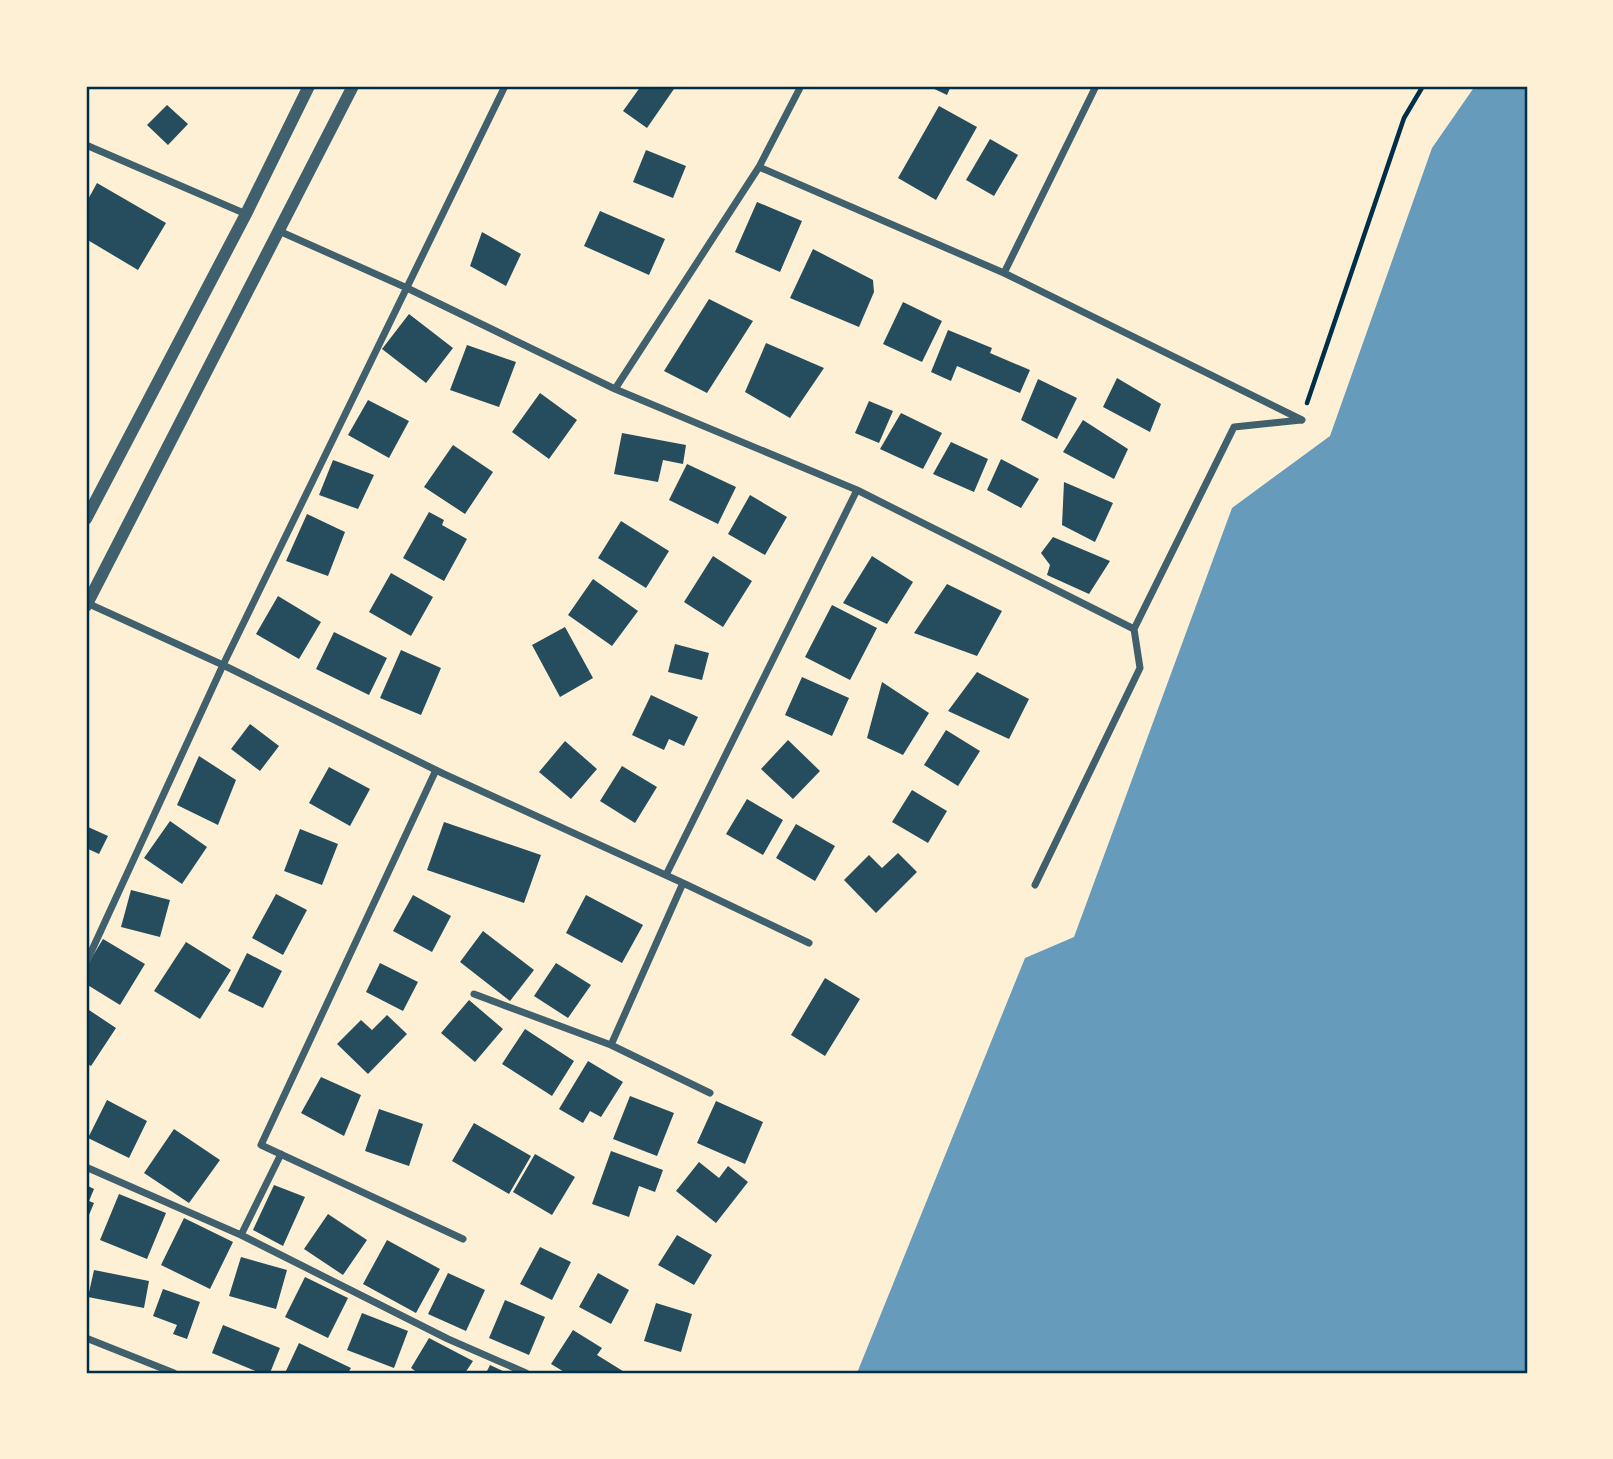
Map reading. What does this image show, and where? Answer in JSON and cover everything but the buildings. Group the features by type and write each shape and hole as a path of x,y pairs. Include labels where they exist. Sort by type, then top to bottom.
{"street":[{"path":"86,519 246,215 309,86"},
{"path":"352,86 87,605 223,665 436,770 809,943"},
{"path":"86,963 223,665 505,86"},
{"path":"615,389 759,167 802,86"},
{"path":"1004,273 1096,86"},
{"path":"86,145 246,215"},
{"path":"759,167 1004,273 1302,420"},
{"path":"279,231 407,288 615,389 857,490 1134,629"},
{"path":"1035,885 1140,668 1134,629 1234,427 1302,420"},
{"path":"666,875 857,490"},
{"path":"436,770 261,1145 463,1239"},
{"path":"611,1045 683,883"},
{"path":"474,994 611,1045 710,1093"},
{"path":"241,1235 281,1154"},
{"path":"88,1168 241,1235 448,1339 526,1373"},
{"path":"86,1338 174,1373"}],"path":[{"path":"1302,420 1404,118 1423,86"}],"water":[{"path":"1475,86 1527,86 1527,1373 857,1373 1025,958 1074,937 1232,508 1330,436 1432,148"}]}
